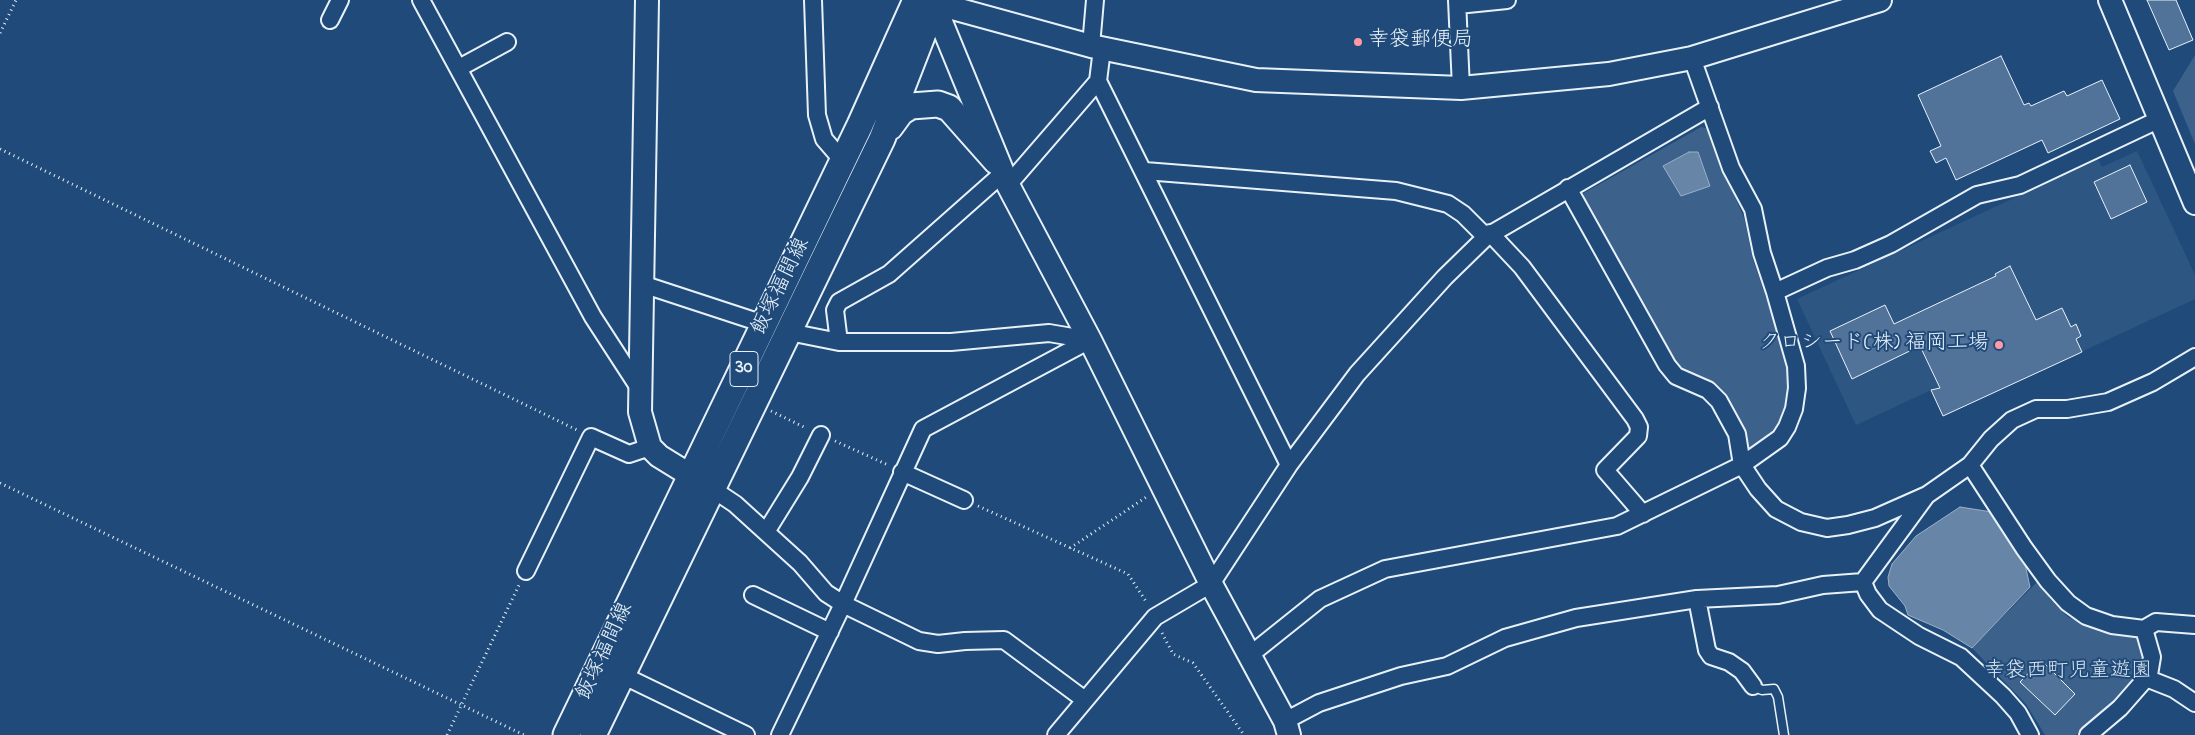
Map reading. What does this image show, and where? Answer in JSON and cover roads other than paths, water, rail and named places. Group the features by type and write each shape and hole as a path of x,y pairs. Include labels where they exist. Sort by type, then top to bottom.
{"main road":[{"name":"飯塚福間線","path":"566,735 843,161 927,1"},
{"name":"飯塚福間線","path":"593,735 711,488 755,404 882,138 927,1"},
{"path":"882,138 900,112 912,106 938,104 949,108 1002,173"}],"street":[{"path":"330,20 340,0"},
{"path":"421,0 593,317 641,391"},
{"path":"648,0 640,412 650,447 659,456 735,504 800,563 826,593 844,604 919,641 938,644 1004,640 1085,700"},
{"path":"813,0 817,115 824,139 843,161"},
{"path":"1095,0 1098,81 1145,171 1289,465"},
{"path":"1461,88 1457,3 1507,0"},
{"path":"927,1 1097,48 1256,80 1461,88 1609,74 1692,58 1854,4 1880,0"},
{"path":"2110,0 2195,203"},
{"path":"927,1 1002,173 1090,340 1163,491 1287,728 1319,703 1402,676 1447,666 1505,638 1576,618 1698,599 1778,595 1823,585 1863,582 1927,494"},
{"path":"459,68 508,42"},
{"path":"1250,655 1320,599 1386,568 1617,526 1742,465 1780,438 1787,427 1794,409 1798,388 1796,366 1762,253 1753,209 1732,168 1692,58"},
{"path":"839,342 835,310 838,302 889,274 1002,173 1098,81"},
{"path":"1056,735 1155,617 1211,584 1289,465 1357,374 1445,277 1488,235 1710,107"},
{"path":"1775,292 1827,268 1856,260 1891,244 1977,195 2020,185 2160,119"},
{"path":"1145,171 1396,191 1448,204 1463,214 1522,267 1635,419 1638,436 1605,470 1643,514"},
{"path":"1568,188 1667,365 1676,376 1708,390 1719,401 1737,434 1742,465 1758,490 1776,509 1800,522 1827,528 1875,518 1927,494 1970,465 1991,439 2012,420 2036,409 2067,409 2108,402 2153,382 2195,357"},
{"path":"642,284 764,324"},
{"path":"789,332 839,342 895,344 951,342 1049,333 1090,340"},
{"path":"780,735 844,604 902,472 923,430 1090,340"},
{"path":"766,532 800,477 822,434"},
{"path":"526,571 591,437 630,454 650,447"},
{"path":"1970,465 2048,582 2068,603 2086,616 2112,625 2144,629 2156,622 2195,625"},
{"path":"902,472 964,500"},
{"path":"1863,582 1880,610 1919,636 1961,657 2003,696 2018,713 2030,735"},
{"path":"754,595 830,632"},
{"path":"1698,599 1707,650 1711,656 1729,662 1742,671 1753,686"},
{"path":"2088,735 2120,708 2149,675 2152,657 2144,629"},
{"path":"622,675 746,735"},
{"path":"2146,678 2174,689 2189,697 2195,703"}],"lane":[{"path":"1753,686 1762,690 1774,689 1778,696 1784,735"}],"place":[{"name":"幸袋郵便局","path":"1358,42"},
{"name":"クロシード(株) 福岡工場","path":"1999,345"}],"park label":[{"name":"幸袋西町児童遊園","path":"2068,673"}]}
